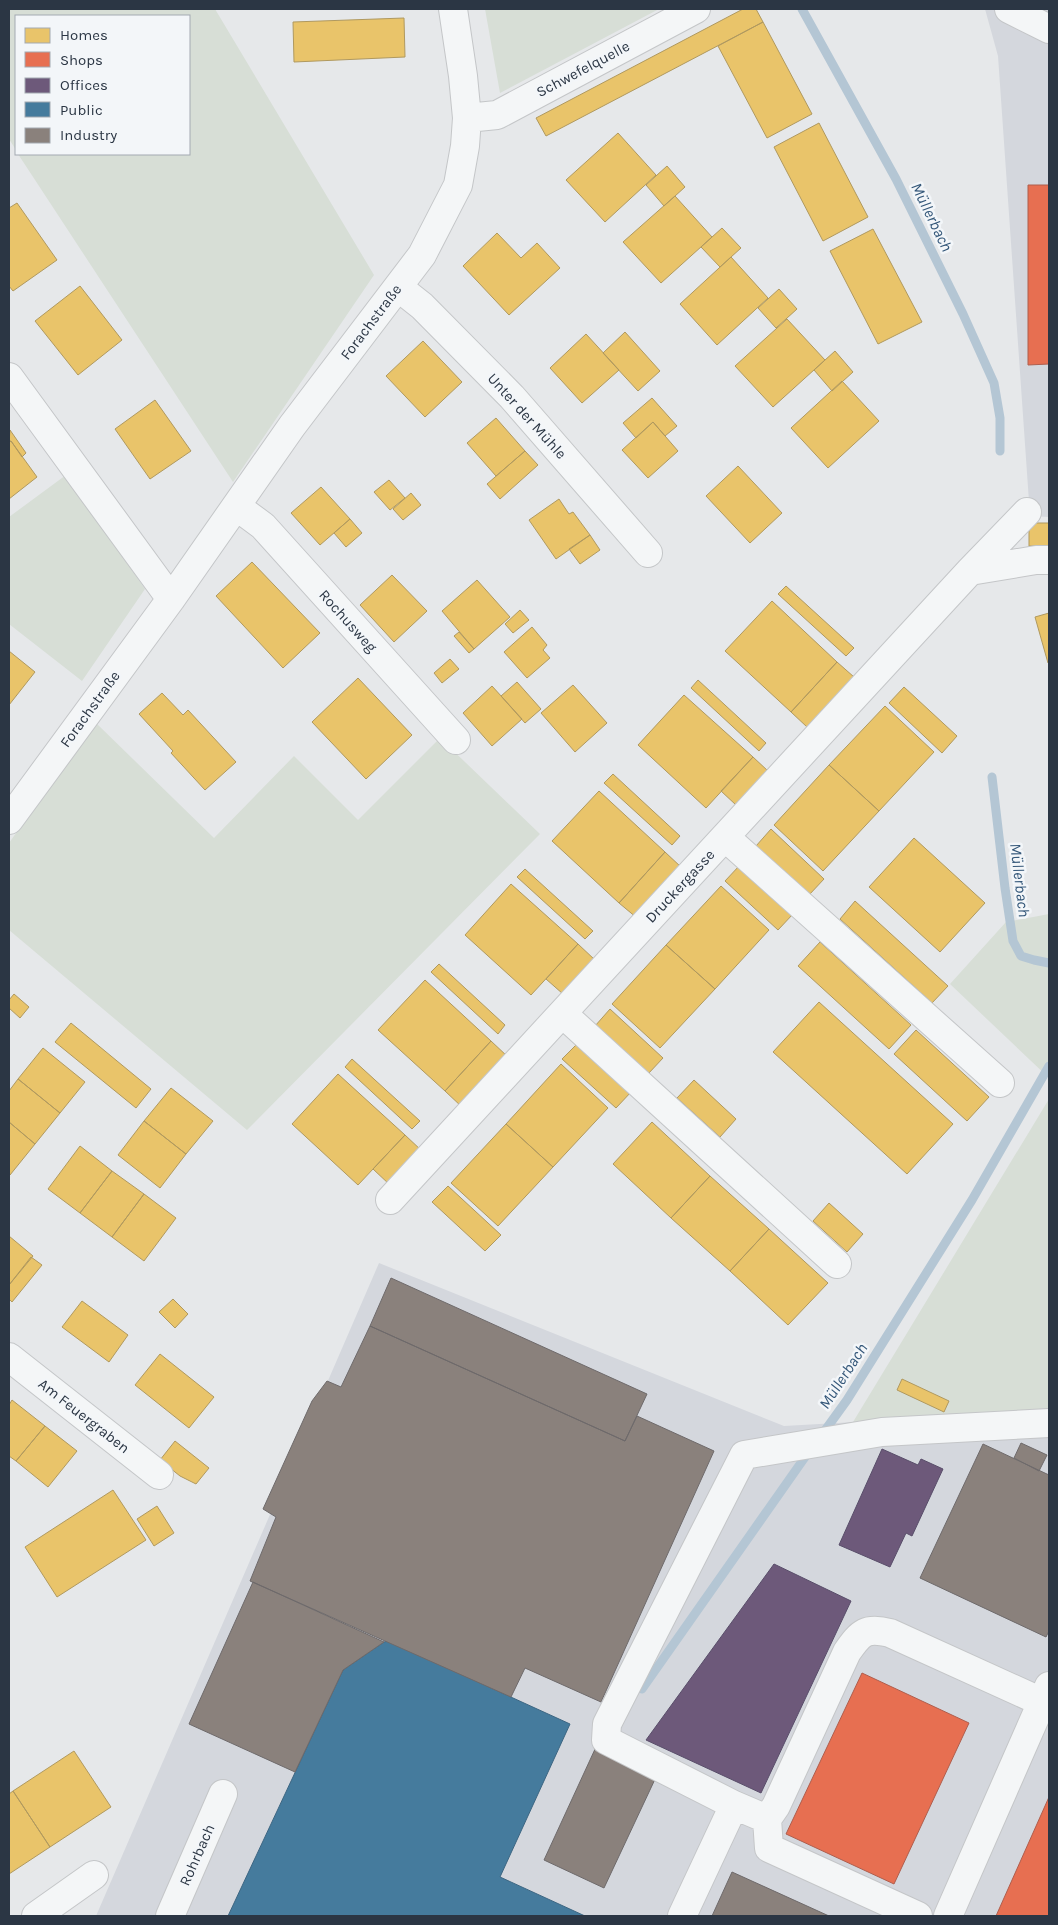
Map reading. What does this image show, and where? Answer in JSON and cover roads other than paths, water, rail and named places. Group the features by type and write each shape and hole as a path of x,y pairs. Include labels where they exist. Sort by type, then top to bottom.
{"street":[{"name":"Forachstraße","path":"9,820 171,599 292,426 422,254 458,185 467,118 453,9"},
{"name":"Schwefelquelle","path":"467,118 497,115 696,9"},
{"path":"1009,9 1049,28"},
{"name":"Unter der Mühle","path":"398,287 422,306 512,397 648,553"},
{"path":"9,378 171,599"},
{"name":"Rochusweg","path":"236,506 263,526 456,740"},
{"name":"Druckergasse","path":"390,1200 970,571 1027,512"},
{"path":"970,571 1036,560 1049,560"},
{"path":"725,837 1000,1083"},
{"path":"563,1014 837,1264"},
{"name":"Am Feuergraben","path":"9,1357 159,1476"},
{"path":"767,1819 734,1805 606,1740 607,1724 744,1455 882,1432 1049,1423"},
{"path":"918,1916 769,1848 767,1819 776,1806 847,1652 858,1636 875,1630 1046,1693 948,1916"},
{"name":"Rohrbach","path":"170,1916 224,1794"},
{"path":"682,1916 734,1805"},
{"path":"36,1916 94,1875"}],"waterway":[{"name":"Müllerbach","path":"802,9 896,179 963,314 994,383 1000,418 1000,451"},
{"name":"Müllerbach","path":"992,777 1013,941 1021,956 1049,963"},
{"name":"Müllerbach","path":"821,1436 847,1400 972,1200 1049,1066"},
{"name":"Müllerbach","path":"642,1689 810,1450"}]}
